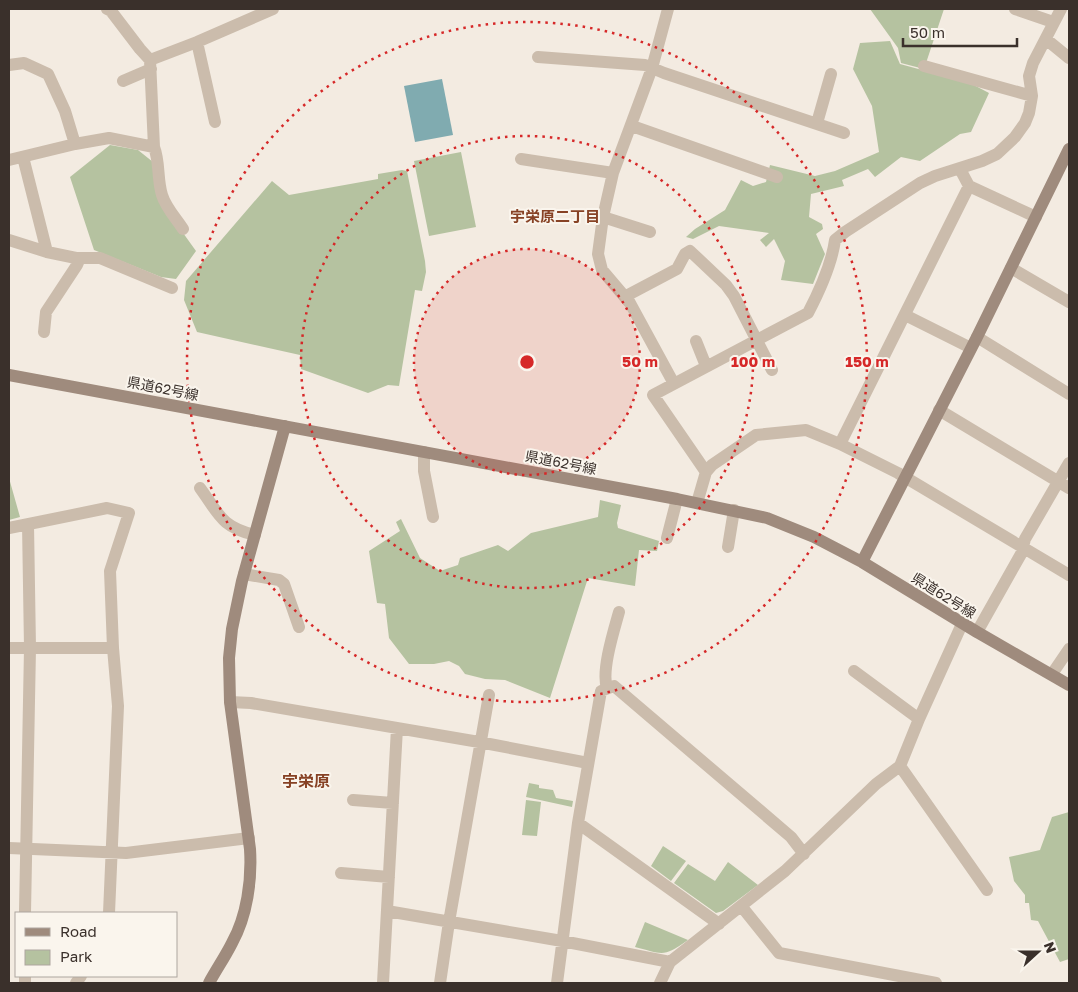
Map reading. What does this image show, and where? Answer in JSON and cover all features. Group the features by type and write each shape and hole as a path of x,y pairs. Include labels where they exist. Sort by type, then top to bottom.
{"main road":[{"path":"862,562 906,478 1069,149"},
{"name":"県道62号線","path":"9,376 677,499 767,518 788,526 862,562 962,624 1069,684"},
{"path":"209,983 233,942 245,910 251,862 230,702 229,658 232,629 244,574 285,426"}],"street":[{"path":"123,81 151,64 273,9"},
{"path":"668,9 652,68 613,174 603,217 598,254 602,270 626,296 673,382"},
{"path":"1015,9 1053,22"},
{"path":"706,472 653,394 808,312 834,249 835,240 920,183 997,154 1015,137 1025,123 1032,96 1029,76 1033,63 1047,40 1053,22 1061,9"},
{"path":"110,10 151,64 154,146 157,154 162,193 167,206 183,229"},
{"path":"1047,40 1069,58"},
{"path":"198,42 214,122"},
{"path":"538,57 645,65 844,133"},
{"path":"9,64 24,63 48,74 65,112 75,144"},
{"path":"924,66 1032,96"},
{"path":"817,123 831,74"},
{"path":"632,126 777,177"},
{"path":"9,160 75,144 110,138 154,146"},
{"path":"23,157 47,252"},
{"path":"521,159 613,174"},
{"path":"960,169 969,186 1036,217"},
{"path":"840,444 969,186"},
{"path":"603,217 650,232"},
{"path":"9,240 47,252 80,258 100,258 172,288"},
{"path":"626,296 677,269 685,254 690,251 726,285 734,296 772,370"},
{"path":"44,332 46,312 80,258"},
{"path":"1011,268 1069,302"},
{"path":"905,315 974,342 1069,394"},
{"path":"696,341 706,366"},
{"path":"940,410 1064,485"},
{"path":"697,503 706,472 756,435 806,430 840,444 906,478 1069,575"},
{"path":"424,452 424,471 433,517"},
{"path":"977,632 1022,554 1023,547 1064,485 1069,463"},
{"path":"200,488 224,522 240,531 255,535"},
{"path":"667,538 677,499"},
{"path":"9,528 107,508 129,514 110,571 113,648 118,706 110,912"},
{"path":"728,547 734,510"},
{"path":"25,912 30,648 28,524"},
{"path":"244,574 279,580 284,584 299,627"},
{"path":"607,688 605,682 606,670 618,612"},
{"path":"660,983 670,962 742,907 804,854 876,784 900,766 962,624"},
{"path":"9,648 113,648"},
{"path":"1052,674 1069,648"},
{"path":"854,671 919,719"},
{"path":"556,983 578,823 601,691 614,686 791,837 804,854"},
{"path":"440,983 448,922 489,695"},
{"path":"230,702 251,703 479,742 588,764"},
{"path":"383,983 397,728"},
{"path":"900,766 987,890"},
{"path":"353,800 392,803"},
{"path":"578,823 719,924"},
{"path":"9,848 126,852 249,838"},
{"path":"341,873 389,877"},
{"path":"742,907 779,953 936,983"},
{"path":"387,911 562,941 670,962"}],"green space":[{"path":"870,9 944,9 924,69 901,63 898,48"},
{"path":"890,41 900,64 970,83 989,93 971,132 960,134 920,161 901,157 875,177 868,169 842,180 844,186 811,194 809,217 822,224 823,229 816,234 825,254 813,284 781,280 785,261 774,239 766,247 760,240 769,233 719,226 693,239 686,237 725,210 741,180 753,186 766,182 770,165 815,176 835,171 879,152 872,106 853,69 860,43"},
{"path":"110,145 138,150 153,162 158,198 196,251 176,279 161,277 94,250 70,177"},
{"path":"461,152 476,227 429,236 414,161"},
{"path":"402,170 407,171 426,272 422,291 415,290 399,386 388,385 368,393 301,369 300,355 197,332 184,300 186,281 272,181 289,195 378,179 378,174"},
{"path":"9,478 20,517 9,520"},
{"path":"600,500 621,505 617,523 618,528 659,541 657,551 639,550 635,586 588,578 550,698 505,680 485,679 465,674 459,666 449,661 434,664 409,664 389,638 385,604 377,603 369,551 400,531 396,522 401,519 420,558 440,571 458,565 460,558 498,545 508,551 531,533 598,517"},
{"path":"529,783 539,785 539,788 553,790 556,798 573,801 572,807 526,797"},
{"path":"526,800 541,802 537,836 522,835"},
{"path":"1069,812 1069,959 1060,962 1038,921 1031,920 1029,903 1025,903 1025,895 1014,881 1009,857 1040,850 1052,817"},
{"path":"663,846 686,861 671,881 651,866"},
{"path":"728,862 758,885 723,911 716,913 674,883 688,864 715,881"},
{"path":"645,922 688,940 673,950 663,953 635,947"}],"water":[{"path":"442,79 453,135 415,142 404,86"}],"district":[{"name":"宇栄原二丁目","path":"555,216"},
{"name":"宇栄原","path":"306,781"}]}
